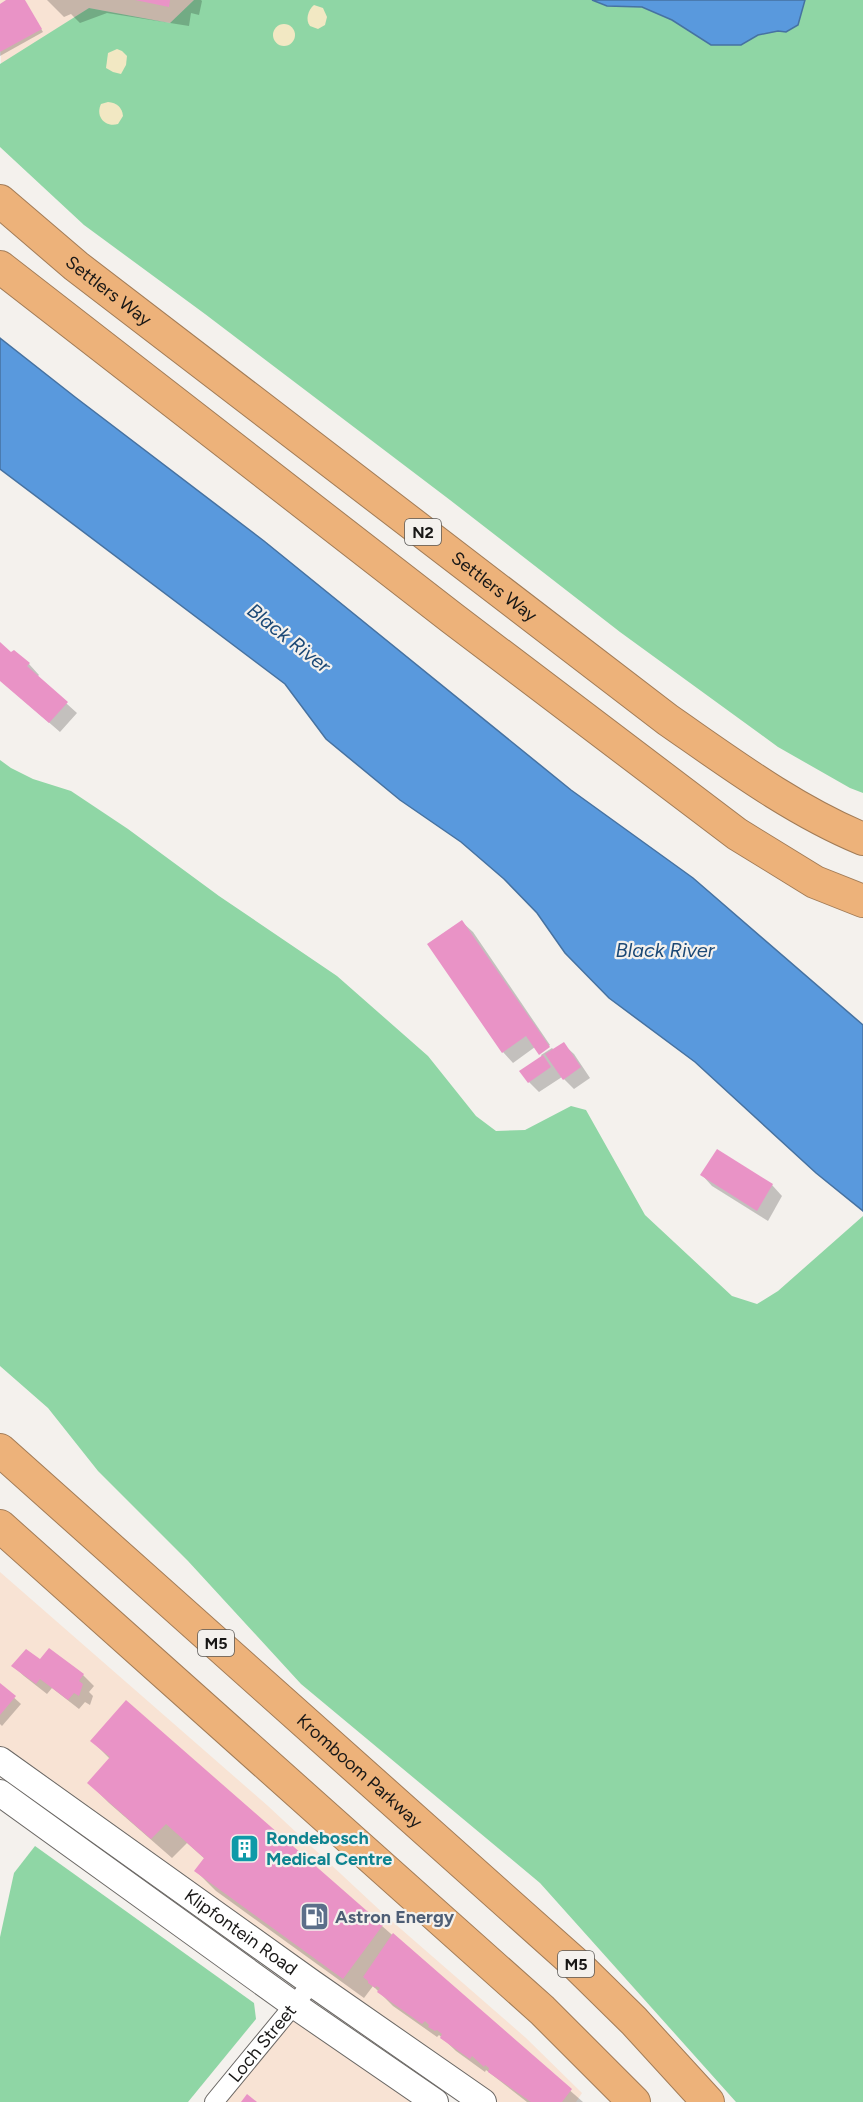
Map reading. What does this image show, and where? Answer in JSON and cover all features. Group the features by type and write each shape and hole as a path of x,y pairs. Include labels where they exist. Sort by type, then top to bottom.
{"highway":[{"name":"Settlers Way","path":"0,201 60,253 668,720 753,779 841,830 863,839"},
{"path":"0,267 442,610 728,827 815,882 863,901"},
{"name":"Kromboom Parkway","path":"0,1450 578,1965 642,2029 708,2102"},
{"path":"0,1526 542,2010 634,2102"}],"main road":[{"name":"Klipfontein Road","path":"0,1760 483,2102"},
{"name":"Klipfontein Road","path":"0,1793 294,2005 435,2102"}],"street":[{"name":"Loch Street","path":"213,2102 312,1983"}],"shaded area":[{"path":"0,0 194,0 170,23 89,8 1,65"},
{"path":"0,1572 268,1806 386,1916 526,2038 582,2093 576,2102 483,2102 0,1760"},
{"path":"294,2005 435,2102 214,2102"}],"green space":[{"path":"194,0 863,0 863,793 778,747 620,632 450,500 84,225 0,147 0,64 89,8 170,23"},
{"path":"0,760 33,779 71,791 337,976 428,1056 476,1116 496,1131 525,1130 571,1106 586,1110 645,1215 732,1296 757,1304 778,1291 863,1216 863,2102 736,2102 540,1883 301,1684 188,1561 98,1471 48,1408 0,1366"},
{"path":"35,1846 254,2003 256,2019 188,2102 0,2102 0,1937 14,1873"}],"sand":[{"path":"314,5 323,8 327,17 325,25 318,29 310,26 307,18"},
{"path":"284,24 292,27 295,35 292,43 284,46 276,43 273,35 276,27"},
{"path":"117,49 127,56 126,65 121,74 106,68 108,53"},
{"path":"108,102 116,104 122,110 123,116 118,124 105,123 100,117 101,104"}],"water":[{"path":"592,0 805,0 798,25 786,32 778,31 758,35 741,45 711,45 672,20 642,7 607,6"},
{"name":"Black River","path":"0,338 264,541 571,790 693,878 863,1025 863,1211 816,1173 695,1062 609,998 565,953 537,913 504,879 461,842 400,800 326,739 285,684 0,469"}],"building":[{"path":"6,0 25,0 42,29 0,52 0,4"},
{"path":"135,0 170,0 169,7"},
{"path":"0,642 11,652 14,650 30,663 27,666 68,702 49,723 0,681"},
{"path":"462,920 550,1047 539,1055 526,1036 502,1053 427,944"},
{"path":"564,1042 581,1067 563,1080 545,1054"},
{"path":"543,1055 551,1067 528,1083 519,1071"},
{"path":"717,1149 773,1184 757,1211 700,1175"},
{"path":"49,1648 84,1674 79,1681 83,1684 79,1696 74,1693 68,1700 40,1679 36,1684 11,1666 26,1649 40,1659"},
{"path":"0,1683 16,1696 0,1715"},
{"name":"Rondebosch Medical Centre","path":"126,1700 383,1925 343,1979 194,1871 204,1858 166,1824 151,1839 87,1783 110,1757 90,1741"},
{"path":"393,1933 572,2089 562,2102 531,2102 488,2072 489,2068 485,2065 484,2067 472,2056 470,2059 440,2038 442,2034 428,2027 425,2021 422,2024 377,1992 380,1988 376,1986 375,1988 368,1983 363,1977"},
{"path":"247,2094 257,2102 241,2102"}],"place":[{"name":"Rondebosch Medical Centre","path":"245,1848"},
{"name":"Astron Energy","path":"314,1917"}]}
